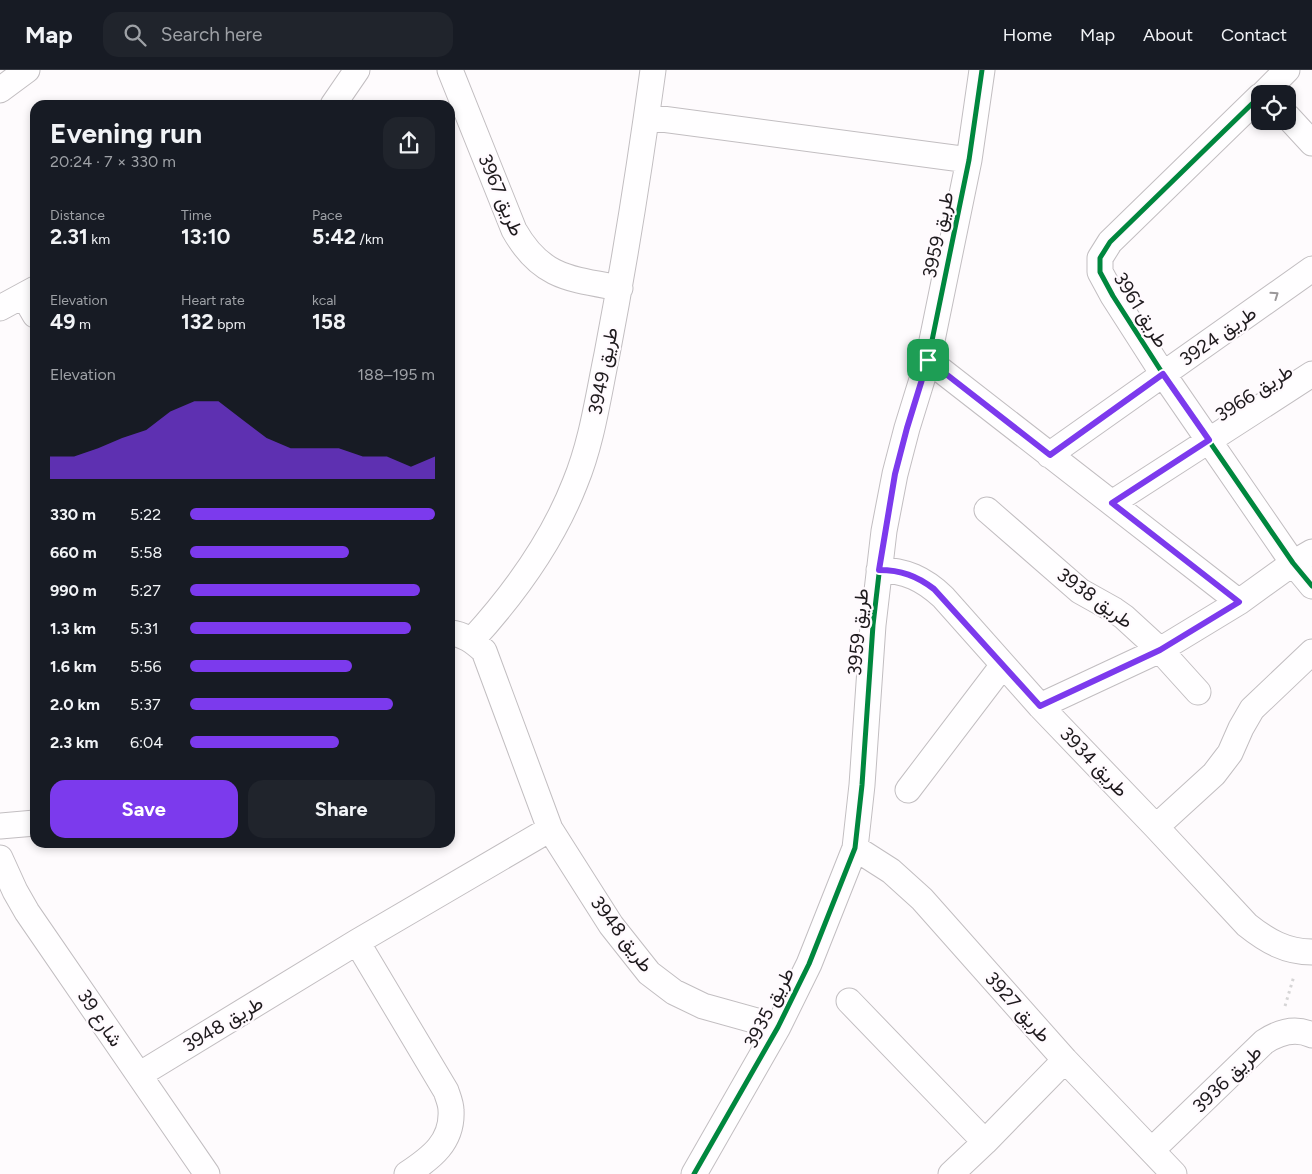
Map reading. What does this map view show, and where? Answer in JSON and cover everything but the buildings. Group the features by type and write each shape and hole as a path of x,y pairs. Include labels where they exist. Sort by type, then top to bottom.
{"street":[{"path":"0,90 27,70"},
{"path":"336,100 357,70"},
{"name":"طريق 3967","path":"450,70 521,244 544,266 558,274 572,279 620,288"},
{"name":"طريق 3949","path":"461,637 515,590 542,550 576,483 588,447 620,288 653,70"},
{"name":"طريق 3959","path":"855,848 862,785 873,625 879,570 895,474 928,360 969,160 982,70"},
{"name":"طريق 3961","path":"1272,85 1287,70"},
{"name":"طريق 3961","path":"1251,106 1110,242 1100,258 1100,272 1113,296 1163,374 1209,440 1302,558 1312,586"},
{"path":"646,117 969,160"},
{"path":"1296,126 1312,143"},
{"name":"طريق 3924","path":"1050,455 1312,269"},
{"path":"928,360 1239,602"},
{"name":"طريق 3966","path":"1112,503 1312,374"},
{"name":"طريق 3938","path":"987,510 1080,592 1119,614 1160,650 1198,692"},
{"path":"1040,706 1160,650 1239,602 1302,558"},
{"name":"طريق 3934","path":"879,570 903,572 930,585 943,597 1040,706 1156,827 1246,926 1276,945 1307,952"},
{"name":"طريق 3948","path":"461,637 484,651 550,829 611,925 649,973 674,992 703,1006 778,1027"},
{"path":"1156,827 1214,774 1230,753 1240,728 1252,709 1312,652"},
{"path":"908,790 1003,665"},
{"path":"0,826 30,823"},
{"name":"طريق 3948","path":"140,1076 357,942 550,829"},
{"name":"طريق 3935","path":"694,1174 778,1027 809,964 855,848"},
{"name":"طريق 3927","path":"855,848 891,871 922,899 1065,1060 1174,1174"},
{"name":"شارع 39","path":"0,858 27,912 207,1174"},
{"path":"357,942 446,1091 451,1109 449,1128 444,1143 428,1160 407,1174"},
{"path":"849,1001 985,1142"},
{"path":"1284,1032 1296,1031 1312,1036"},
{"name":"طريق 3936","path":"1152,1150 1264,1042 1284,1032"},
{"path":"951,1174 1065,1060"}],"path":[{"path":"1284,1032 1282,1016 1307,952"}],"cycle path":[{"path":"694,1174 778,1027 809,964 855,848 862,785 873,625 884,531 895,474 928,360 969,160 982,70"},
{"path":"1251,105 1110,242 1100,258 1100,272 1113,296 1163,374 1293,563 1312,586"}],"route":[{"path":"928,360 1050,455 1163,374 1209,440 1112,503 1239,602 1160,650 1094,679 1040,706 934,589 925,582 903,572 879,570 895,474 928,360"}]}
